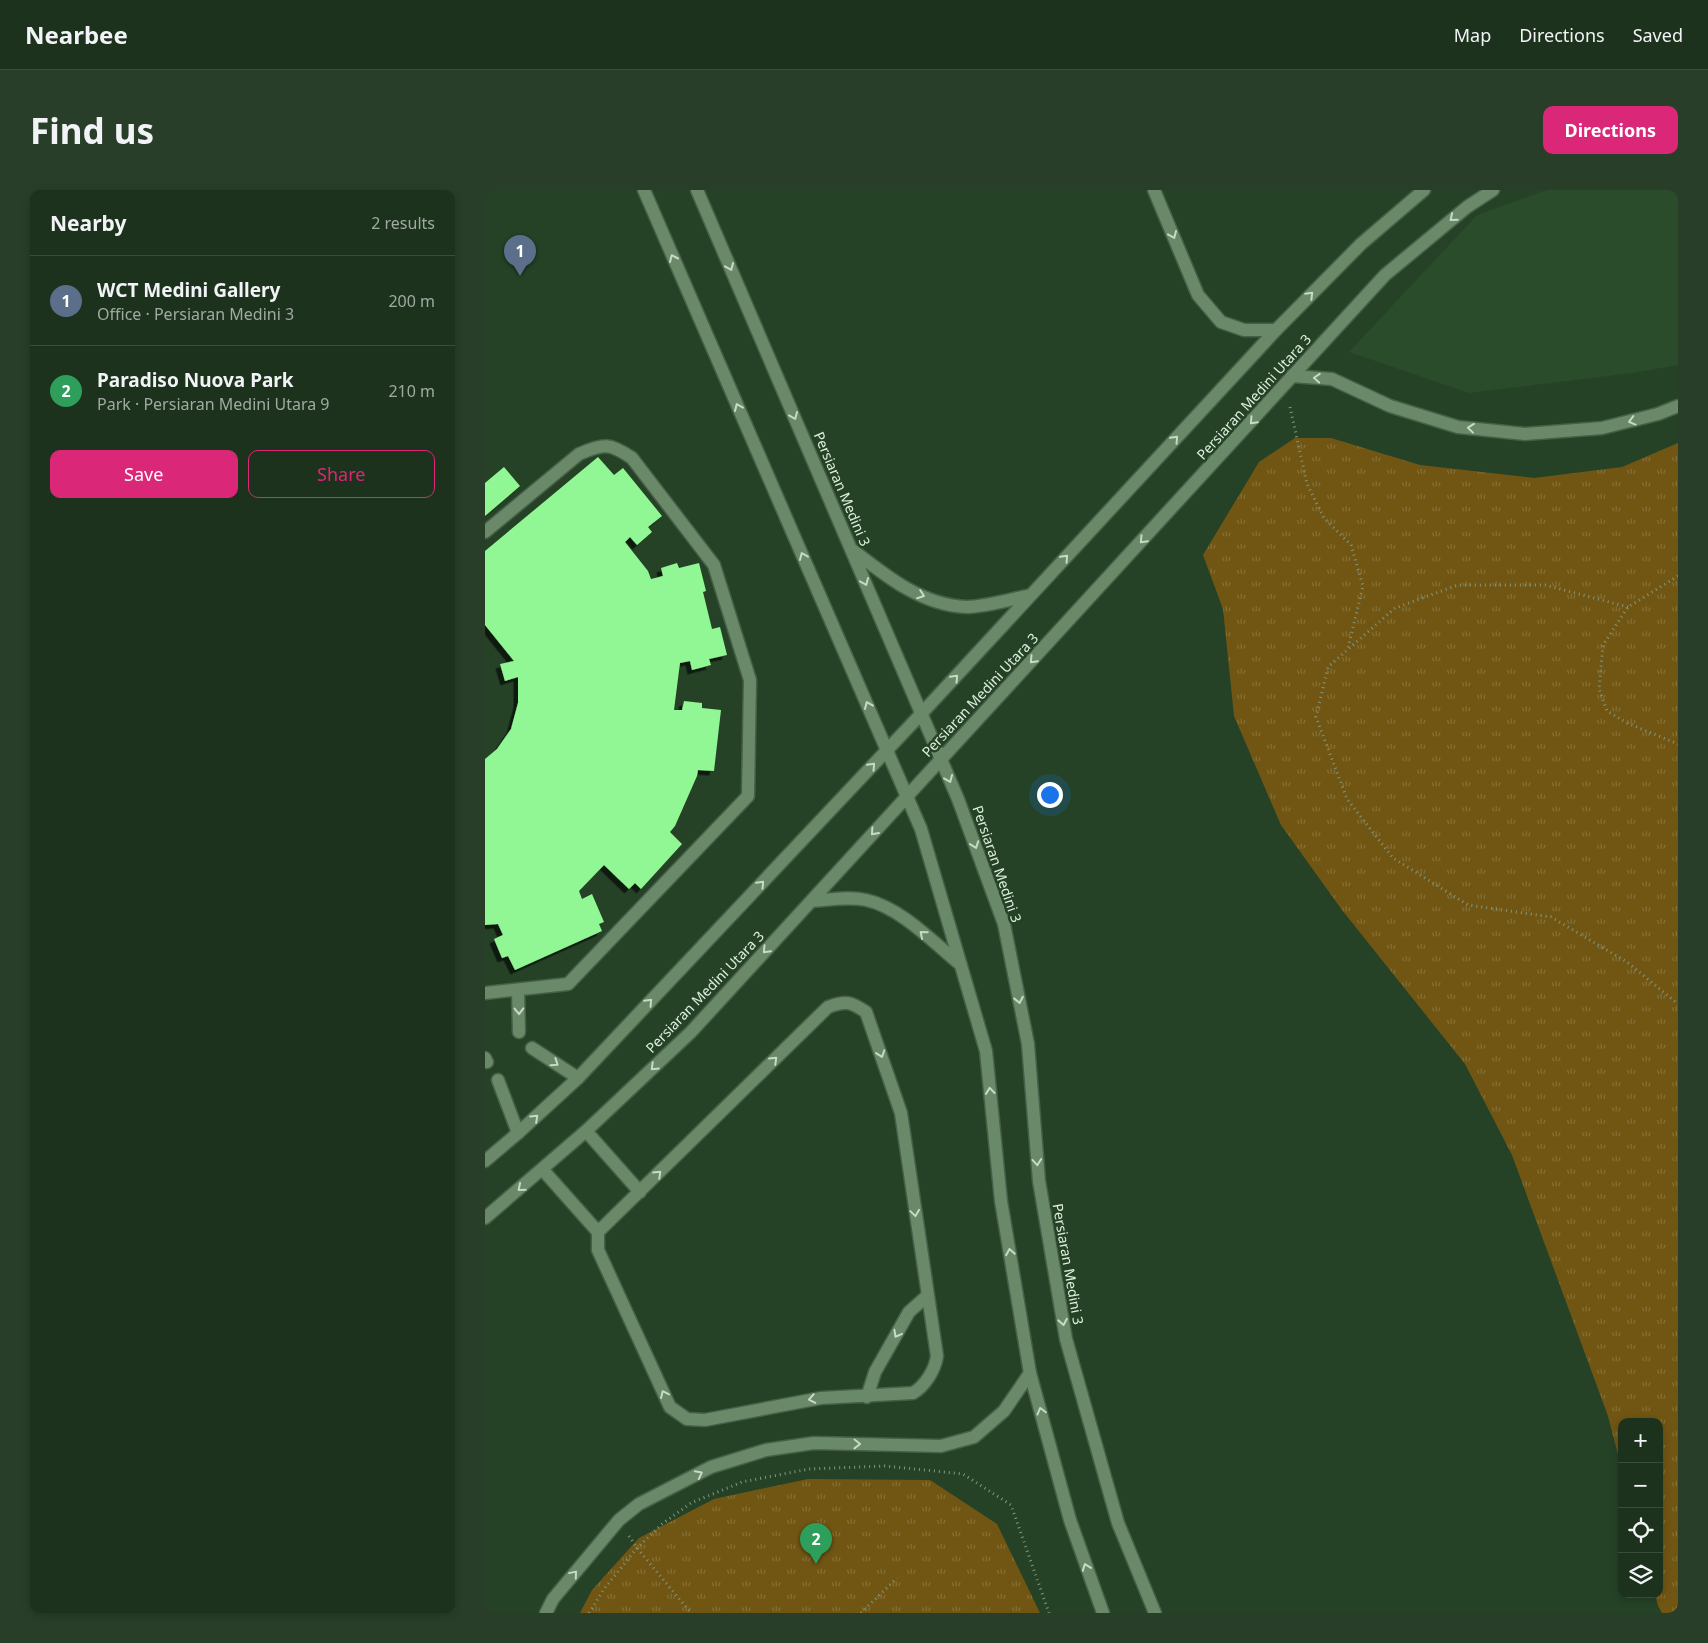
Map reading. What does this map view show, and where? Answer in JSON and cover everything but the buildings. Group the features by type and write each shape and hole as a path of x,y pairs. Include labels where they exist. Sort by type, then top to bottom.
{"street":[{"path":"644,190 921,829 985,1051 1001,1201 1030,1373 1069,1520 1103,1613"},
{"name":"Persiaran Medini 3","path":"697,190 941,758 1004,924 1028,1044 1039,1181 1066,1338 1118,1523 1155,1613"},
{"path":"1154,190 1199,296 1221,322 1244,330 1276,330"},
{"name":"Persiaran Medini Utara 3","path":"485,1161 578,1078 887,750 1276,330 1361,244 1424,190"},
{"name":"Persiaran Medini Utara 3","path":"485,1218 543,1170 691,1032 1385,275 1467,206 1493,190"},
{"path":"1289,381 1332,379 1390,406 1459,427 1525,434 1602,428 1658,414 1678,406"},
{"path":"485,532 579,454 597,446 617,447 633,458 714,566 750,680 748,796 568,984 485,993"},
{"path":"852,550 891,581 913,592 941,602 967,607 1031,595"},
{"path":"811,901 866,900 895,912 961,965"},
{"path":"518,990 519,1032"},
{"path":"543,1170 598,1232 598,1250 670,1407 687,1419 705,1420 821,1398 913,1393 920,1389 936,1364 937,1356 901,1113 866,1012 853,1003 840,1002 828,1007 598,1232"},
{"path":"532,1048 578,1078"},
{"path":"498,1080 518,1133"},
{"path":"586,1131 640,1192"},
{"path":"867,1397 875,1372 909,1312 927,1296"},
{"path":"546,1613 553,1599 619,1520 639,1504 711,1467 766,1450 814,1443 941,1446 974,1437 1004,1411 1030,1373"}],"path":[{"path":"1289,381 1307,484 1324,518 1351,545 1363,586 1348,649"},
{"path":"1678,576 1628,607 1603,645 1599,689 1607,711 1627,723 1678,744"},
{"path":"1628,607 1545,585 1458,585 1395,608 1328,667 1316,717 1347,799 1393,858 1468,905 1551,917 1627,962 1678,1004"},
{"path":"589,1613 637,1548 662,1524 691,1503 742,1482 809,1469 885,1466 963,1474 1011,1505 1049,1613"},
{"path":"619,1520 637,1548 691,1613"},
{"path":"861,1613 897,1578"},
{"path":"684,1613 687,1608"}],"shaded area":[{"path":"1547,190 1678,190 1678,365 1633,373 1469,393 1349,352 1477,215"}],"green space":[{"path":"1295,438 1331,438 1420,465 1534,478 1622,467 1678,443 1678,1613 1662,1613 1656,1598 1663,1598 1663,1418 1618,1418 1618,1455 1608,1416 1512,1155 1465,1064 1342,910 1281,825 1234,716 1223,609 1203,555 1259,462"},
{"path":"808,1479 930,1480 997,1524 1040,1613 580,1613 592,1590 639,1538 714,1499"}],"place":[{"name":"WCT Medini Gallery","path":"520,276"},
{"name":"Paradiso Nuova Park","path":"816,1564"}]}
